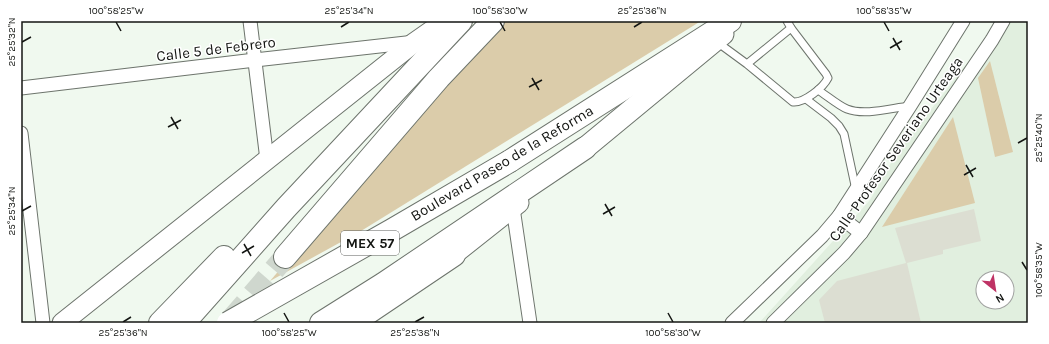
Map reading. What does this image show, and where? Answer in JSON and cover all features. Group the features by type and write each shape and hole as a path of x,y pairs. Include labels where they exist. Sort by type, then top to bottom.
{"highway":[{"path":"184,323 286,208 461,21"},
{"path":"285,257 439,78 493,21"},
{"name":"Boulevard Paseo de la Reforma","path":"228,323 510,161 730,21"},
{"path":"321,323 383,284 585,148"},
{"path":"160,323 247,235 286,208"},
{"path":"353,323 454,255"}],"main road":[{"path":"62,323 415,42 446,21"},
{"name":"Boulevard Paseo de la Reforma","path":"585,148 715,41 736,21"},
{"path":"370,323 585,148"}],"street":[{"path":"250,21 267,160"},
{"name":"Calle Profesor Severiano Urteaga","path":"732,323 822,236 839,216 963,21"},
{"name":"Calle Profesor Severiano Urteaga","path":"774,323 844,253 861,233 992,40 1003,21"},
{"name":"Calle 5 de Febrero","path":"21,88 415,42"},
{"path":"21,133 43,323"},
{"path":"513,208 530,323"},
{"path":"839,216 861,233"}],"lane":[{"path":"715,41 747,64 793,102 797,102 806,99 818,90 827,81 828,76 787,21"},
{"path":"747,64 791,28"},
{"path":"818,90 846,109 858,112 869,112 910,106"},
{"path":"806,99 831,118 844,134 856,191"}],"shaded area":[{"path":"501,21 701,21 361,231 270,281 440,82"},
{"path":"1000,21 1028,21 1028,323 759,323 870,200 896,154"},
{"path":"990,61 1013,152 995,157 978,78"},
{"path":"953,117 975,203 882,227"}],"building":[{"path":"974,209 981,241 943,250 943,254 907,263 921,323 825,323 819,300 837,281 906,263 895,228"}],"tunnel":[{"path":"231,320 285,257"}]}
